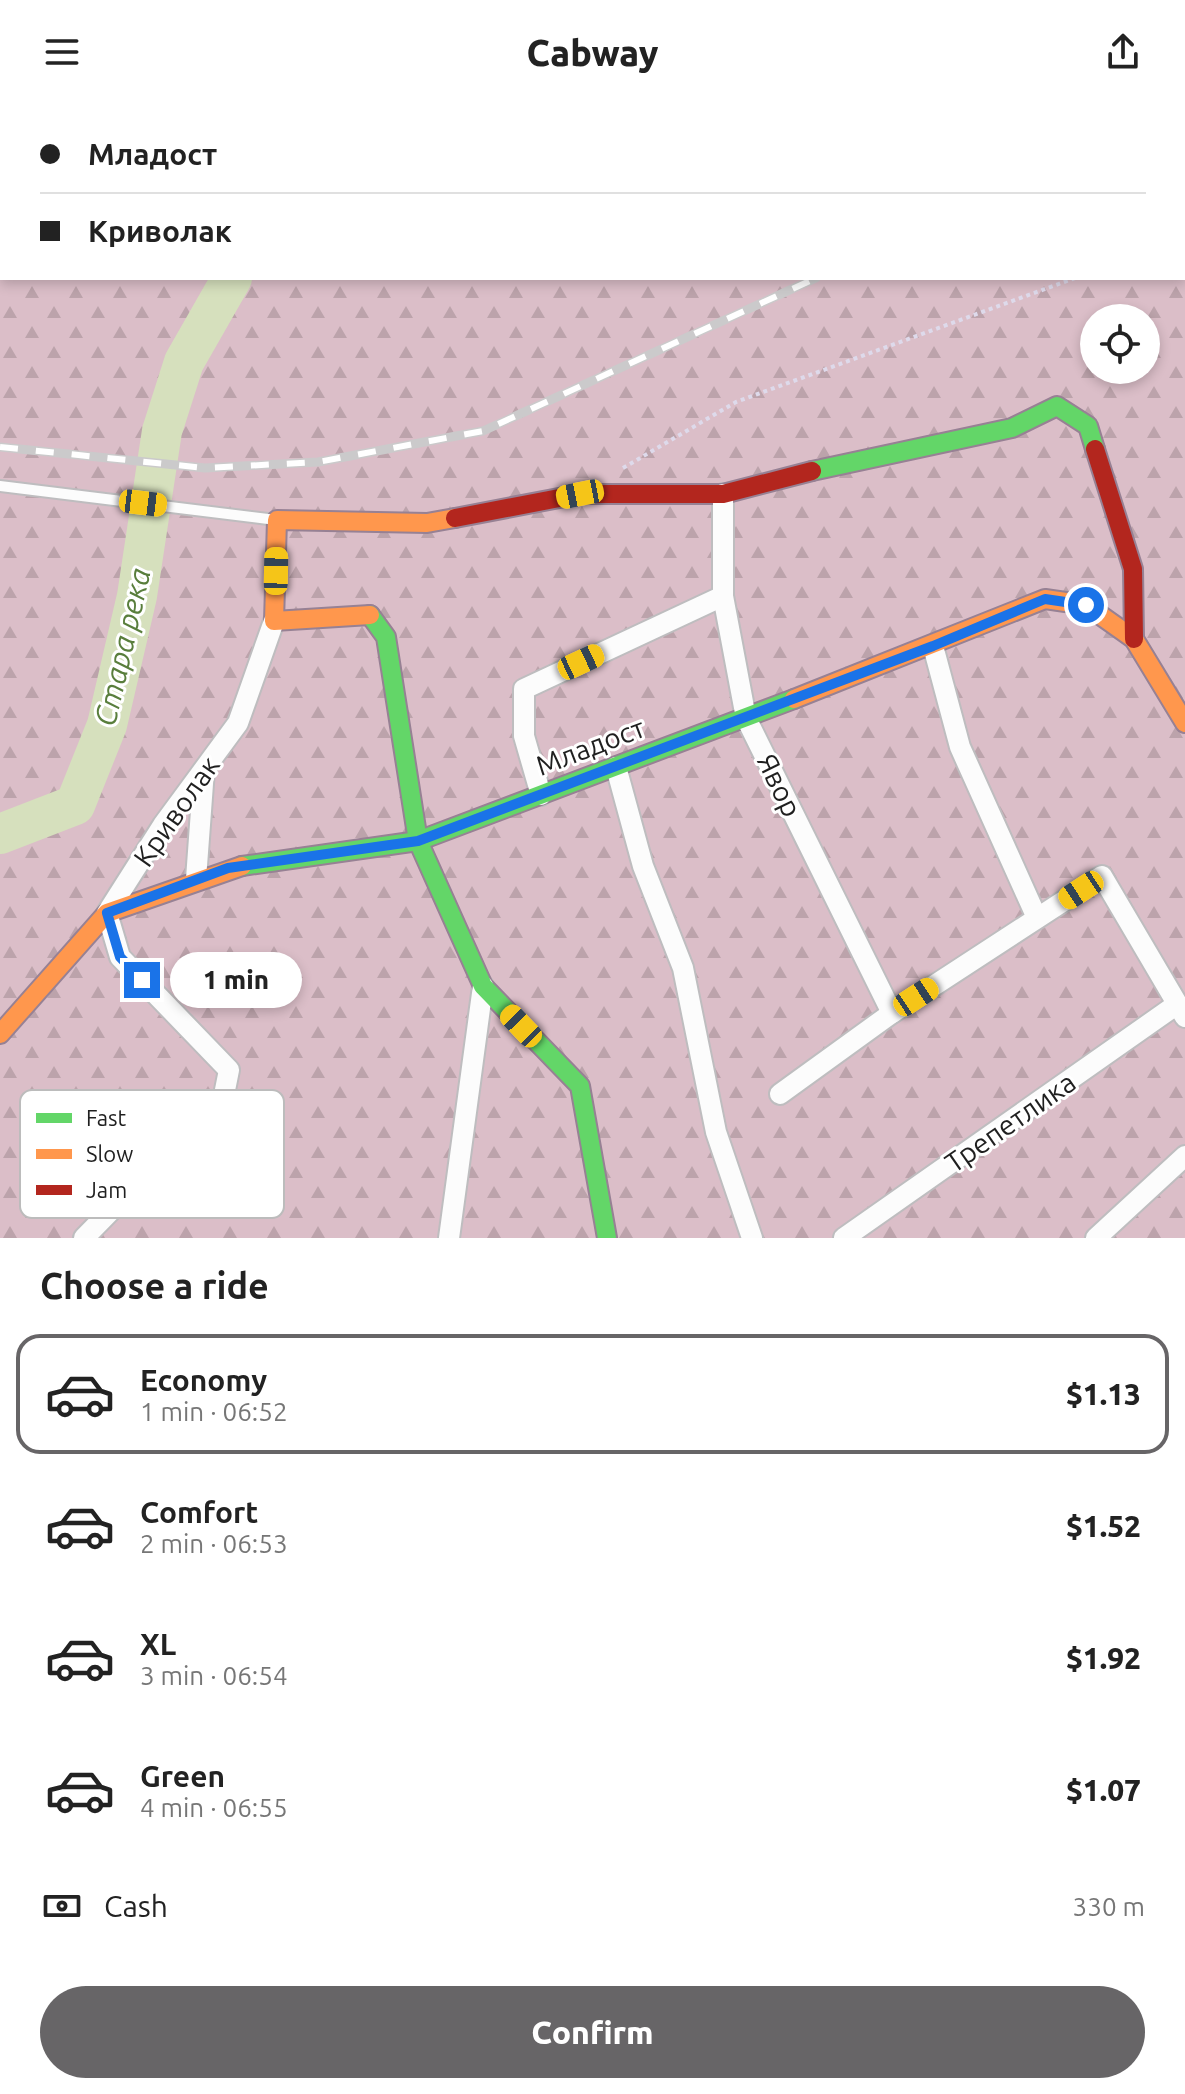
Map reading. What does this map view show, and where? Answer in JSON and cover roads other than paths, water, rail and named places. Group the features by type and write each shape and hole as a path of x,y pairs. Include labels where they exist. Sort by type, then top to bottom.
{"street":[{"path":"607,1238 580,1086 483,986 418,841 386,637 369,614 274,621 277,520 427,523 580,494 723,494 847,462 1012,428 1057,406 1088,426 1133,569 1134,639"},
{"name":"Явор","path":"723,494 723,596 746,718 892,1013"},
{"path":"541,795 524,736 524,689 723,596"},
{"name":"Младост","path":"0,1034 107,913 228,868 418,841 933,646 1045,599 1086,605 1134,639 1185,723"},
{"name":"Криволак","path":"107,913 163,825 238,723 274,621"},
{"path":"933,646 960,747 1037,918"},
{"path":"616,767 643,866 683,968 716,1132 752,1238"},
{"path":"196,879 204,770"},
{"path":"780,1094 892,1013 1102,876 1180,1011"},
{"path":"107,913 120,957 229,1070 225,1090"},
{"path":"449,1238 483,986"},
{"name":"Трепетлика","path":"844,1238 1180,1011"},
{"path":"1096,1238 1185,1156"},
{"path":"84,1238 104,1218"}],"lane":[{"path":"0,486 277,520"}],"waterway":[{"name":"Стара река","path":"0,834 75,805 107,725 137,596 162,431 184,362 231,280"}],"railway":[{"path":"0,447 205,468 318,462 483,431 812,280"}]}
